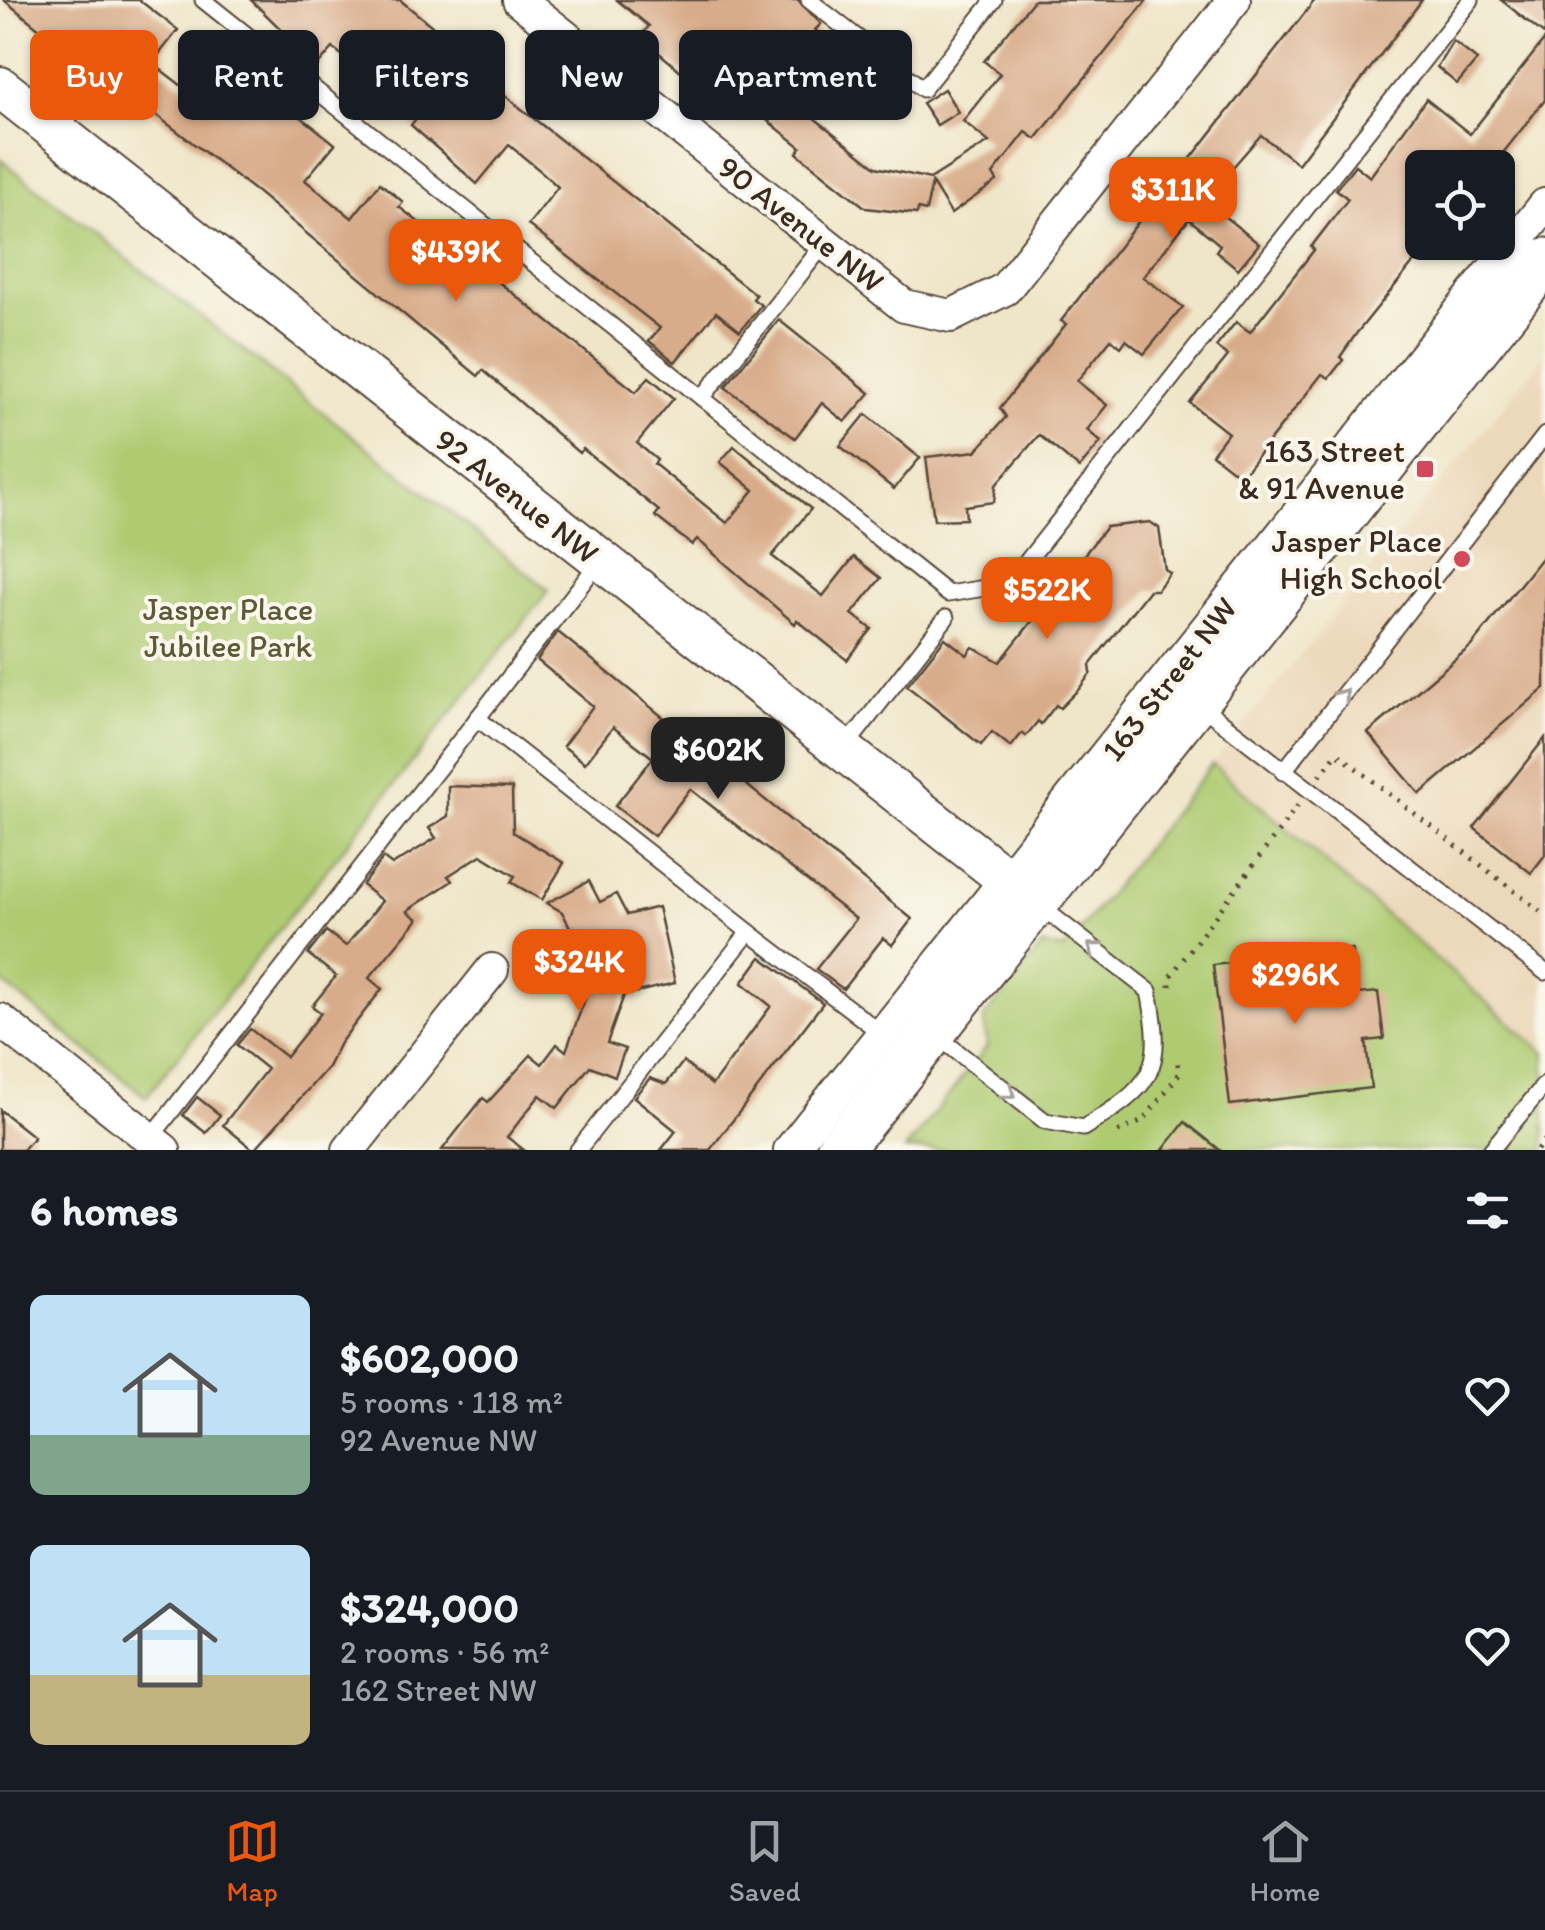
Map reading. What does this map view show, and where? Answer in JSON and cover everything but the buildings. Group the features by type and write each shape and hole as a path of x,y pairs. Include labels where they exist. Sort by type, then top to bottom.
{"main road":[{"name":"163 Street NW","path":"839,1150 932,1033 1022,892 1195,701 1545,261"}],"street":[{"name":"90 Avenue NW","path":"519,0 904,306 951,316 1006,290 1234,0"},
{"name":"92 Avenue NW","path":"0,87 1022,892"},
{"name":"163 Street NW","path":"790,1150 885,1036 1022,892 1545,205"},
{"path":"349,1150 492,970"},
{"path":"0,1020 157,1144"}],"lane":[{"path":"203,0 948,594 1010,584 1471,0"},
{"path":"809,0 923,89 994,0"},
{"path":"702,398 824,243"},
{"path":"1283,772 1545,436"},
{"path":"157,1144 600,560"},
{"path":"842,752 946,618"},
{"path":"1195,701 1545,972"},
{"path":"478,718 885,1036"},
{"path":"932,1033 1045,1120 1083,1128 1125,1102 1154,1063 1158,1040 1148,991 1022,892"},
{"path":"578,1150 749,932"},
{"path":"1491,1150 1545,1084"}],"path":[{"path":"1172,996 1170,977 1338,753 1545,915"},
{"path":"1108,1137 1143,1121 1178,1074 1177,1055"},
{"path":"1537,1150 1545,1140"}],"shaded area":[{"name":"Jasper Place High School","path":"1545,355 1545,1053 1212,764"}],"green space":[{"name":"Jasper Place Jubilee Park","path":"0,159 549,590 146,1097 0,981"},
{"path":"1212,764 1545,1053 1545,1150 905,1150 987,1047 984,1018 1043,945 1064,950"}],"place":[{"name":"163 Street & 91 Avenue","path":"1425,469"},
{"name":"Jasper Place High School","path":"1462,559"}]}
